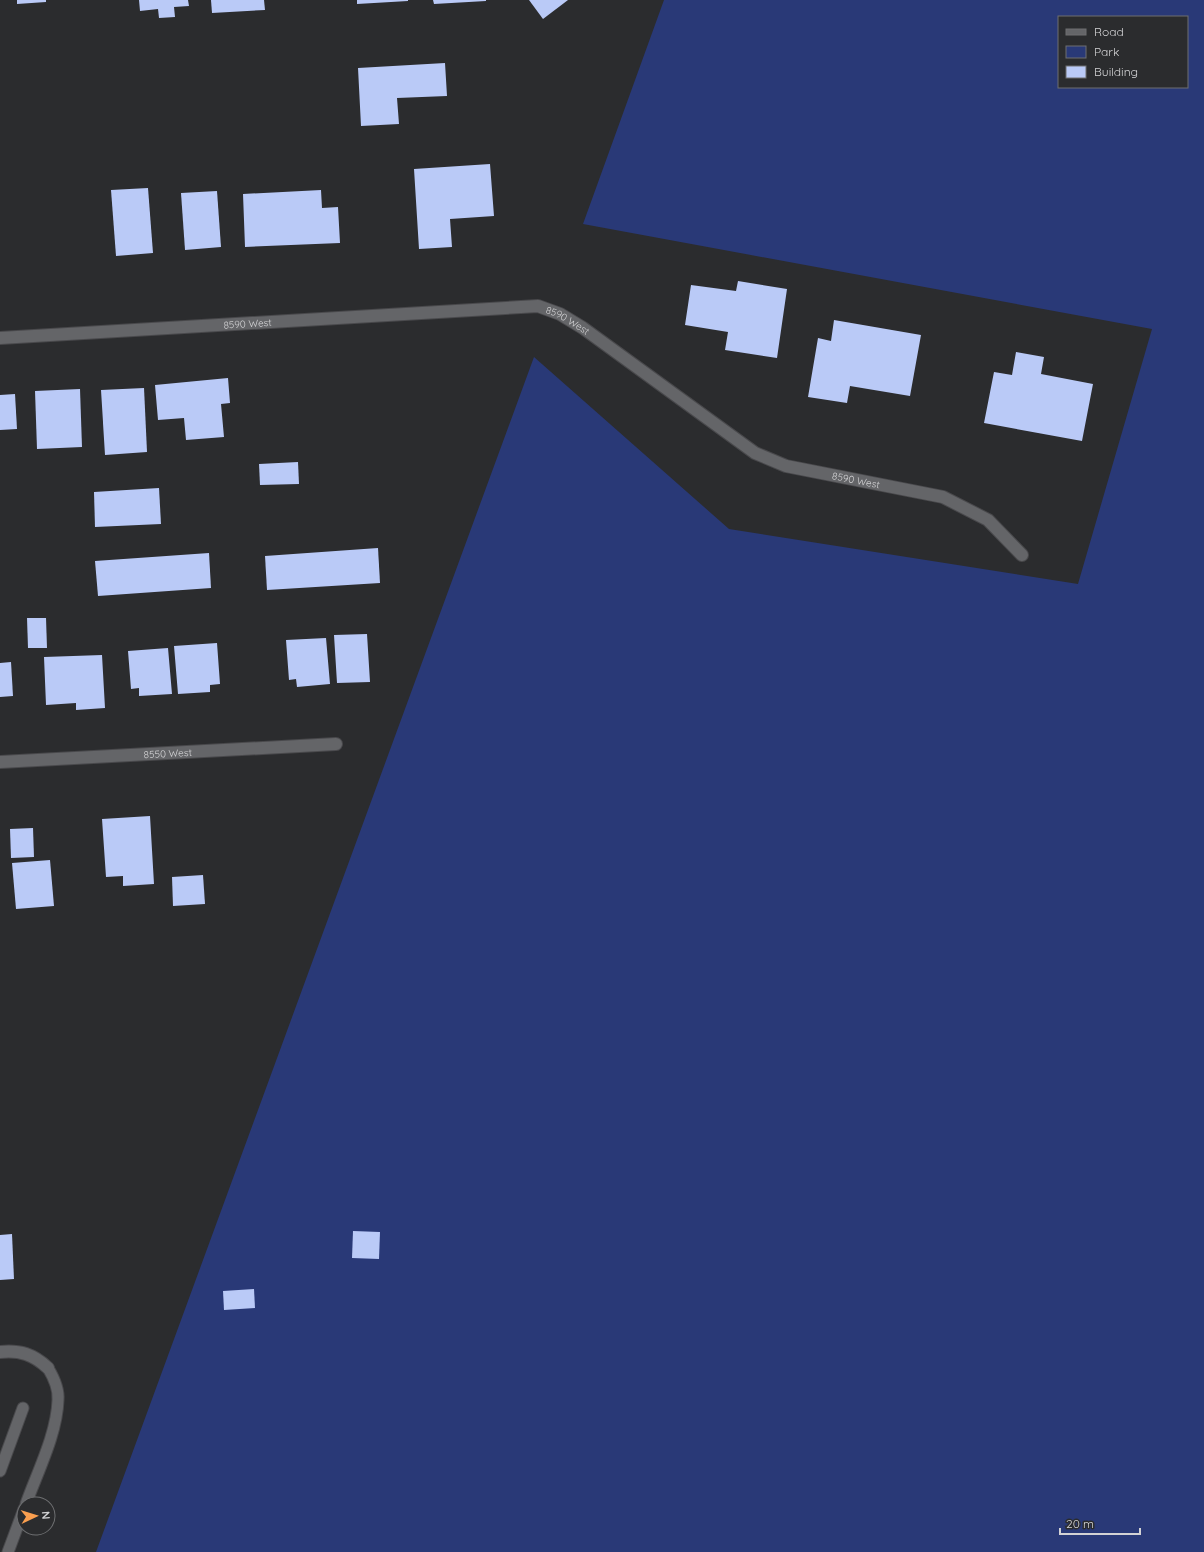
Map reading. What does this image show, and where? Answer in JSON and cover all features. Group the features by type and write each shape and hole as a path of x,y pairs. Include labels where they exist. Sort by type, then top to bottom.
{"street":[{"name":"8590 West","path":"0,338 538,306 560,314 583,328 755,454 786,466 943,497 988,520 1022,555"},
{"name":"8550 West","path":"0,762 336,744"},
{"path":"0,1352 14,1351 34,1356 48,1368"}],"lane":[{"path":"29,1496 53,1428 58,1400 56,1384 48,1368"},
{"path":"0,1471 23,1408"},
{"path":"8,1552 16,1530"}],"green space":[{"path":"664,0 1204,0 1204,1552 96,1552 534,357 729,529 1078,584 1152,329 583,224"}],"building":[{"path":"17,0 46,0 46,2 17,4"},
{"path":"139,0 188,0 189,6 174,7 175,17 159,18 158,9 140,11"},
{"path":"211,0 264,0 265,10 212,13"},
{"path":"357,0 408,0 408,1 357,4"},
{"path":"433,0 486,0 486,1 434,4"},
{"path":"529,0 568,0 543,19"},
{"path":"445,63 447,96 397,98 399,124 361,126 358,68"},
{"path":"490,164 494,216 450,219 452,247 419,249 414,169"},
{"path":"148,188 153,253 116,256 111,190"},
{"path":"321,190 322,208 338,207 340,243 245,247 243,194"},
{"path":"217,191 221,247 185,250 181,193"},
{"path":"738,281 787,289 777,358 725,350 728,332 685,325 691,285 736,291"},
{"path":"834,320 921,335 910,396 850,386 847,403 808,397 818,338 831,341"},
{"path":"1016,352 1044,357 1041,374 1093,384 1082,441 984,423 994,372 1012,375"},
{"path":"228,378 230,403 221,404 224,437 186,440 184,418 158,420 155,385"},
{"path":"144,388 147,452 105,455 101,390"},
{"path":"80,389 82,447 37,449 35,391"},
{"path":"15,394 17,429 0,430 0,395"},
{"path":"298,462 299,484 260,485 259,464"},
{"path":"159,488 161,524 95,527 94,492"},
{"path":"378,548 380,583 267,590 265,556"},
{"path":"209,553 211,588 98,596 95,561"},
{"path":"27,618 46,618 47,648 28,648"},
{"path":"367,634 370,682 337,683 334,635"},
{"path":"326,638 330,684 297,687 296,679 289,680 286,640"},
{"path":"217,643 220,684 210,685 210,692 178,694 174,646"},
{"path":"168,648 172,694 139,696 139,688 131,689 128,651"},
{"path":"102,655 105,708 76,710 76,703 46,705 44,657"},
{"path":"11,662 13,696 0,697 0,663"},
{"path":"150,816 154,884 123,886 123,876 106,877 102,819"},
{"path":"33,828 34,857 11,858 10,829"},
{"path":"50,860 54,906 16,909 12,863"},
{"path":"203,875 205,904 173,906 172,877"},
{"path":"353,1231 380,1232 379,1259 352,1258"},
{"path":"12,1234 14,1279 0,1280 0,1235"},
{"path":"254,1289 255,1308 224,1310 223,1291"}]}
